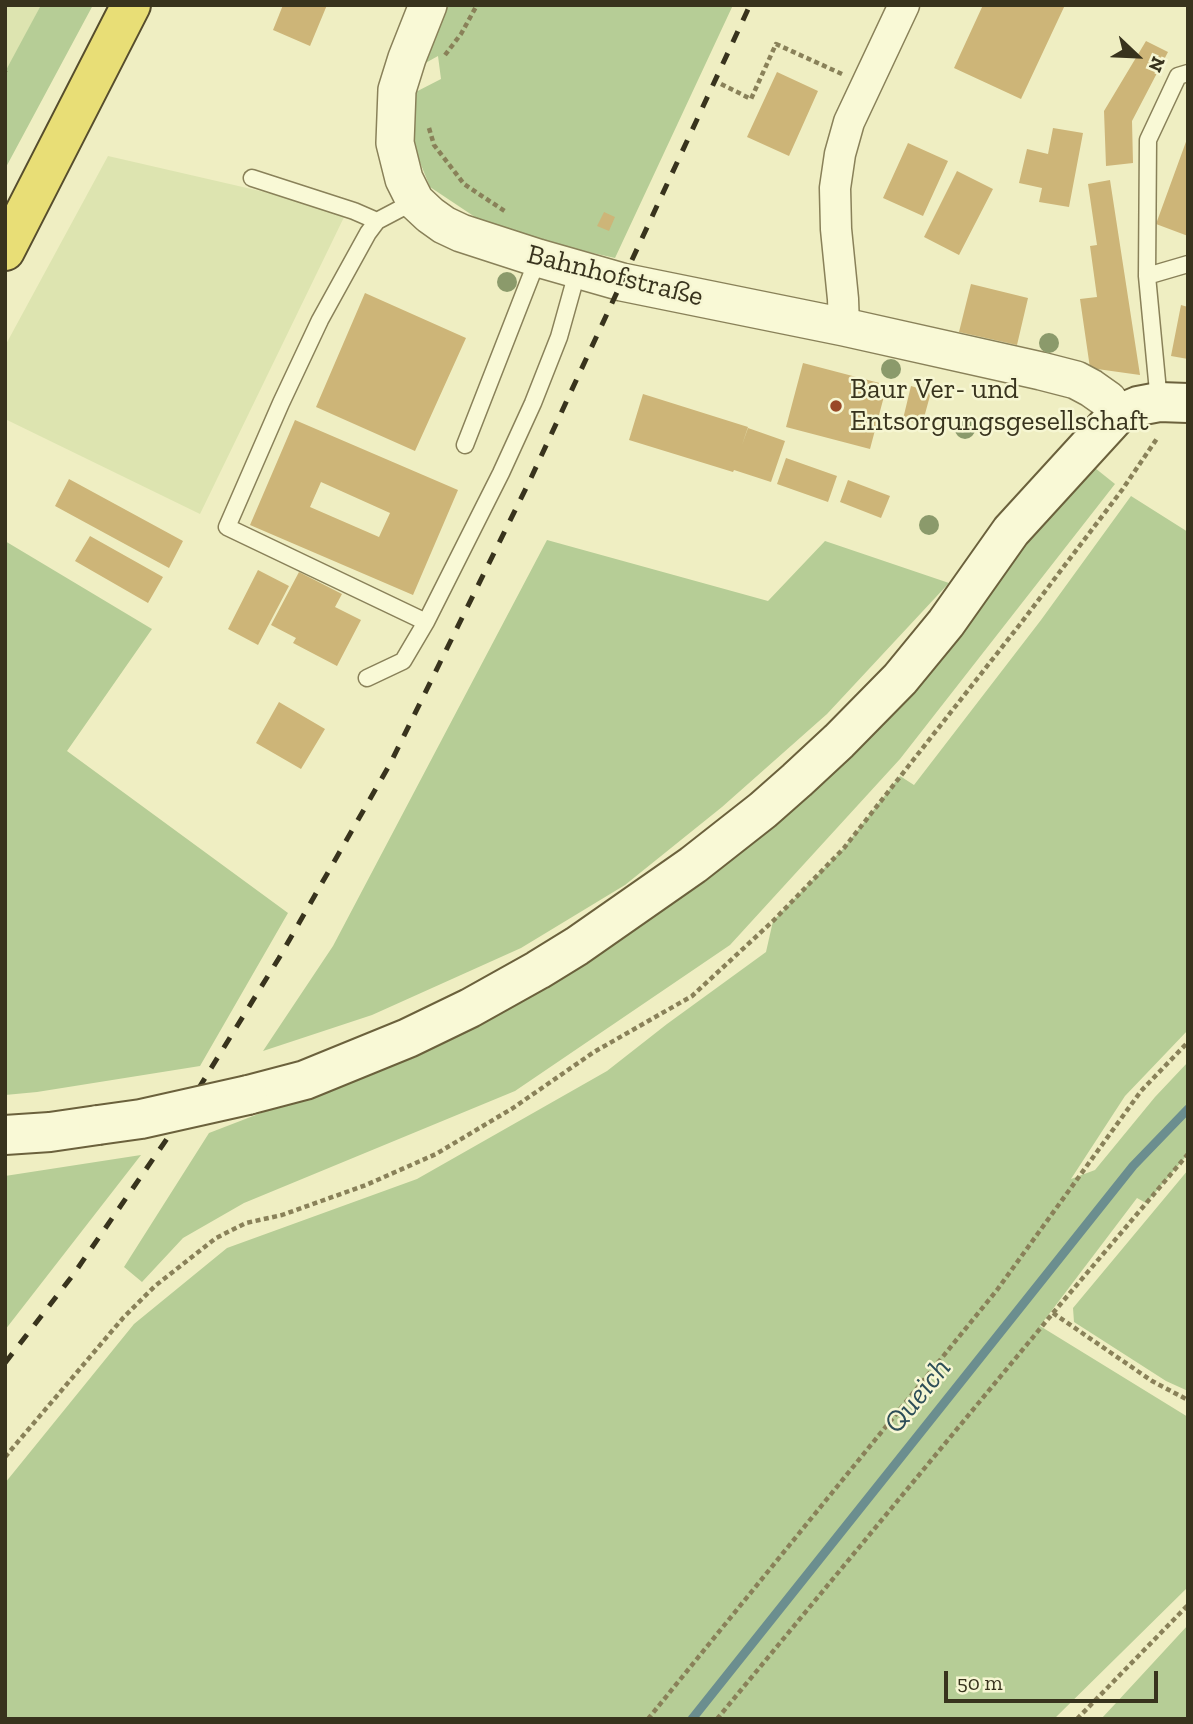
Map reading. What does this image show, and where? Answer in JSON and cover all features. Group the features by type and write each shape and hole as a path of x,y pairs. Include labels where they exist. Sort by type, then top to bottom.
{"highway":[{"path":"5,251 131,5"}],"main road":[{"path":"5,1135 50,1132 141,1119 305,1080 408,1038 538,970 615,921 763,810 831,749 900,679 946,623 1011,531 1117,415 1138,406 1176,402"}],"street":[{"path":"415,201 404,179 395,143 397,90 428,5"},
{"path":"844,327 835,188 840,154 849,122 904,5"},
{"name":"Bahnhofstraße","path":"415,201 430,215 461,233 538,258 648,288 844,327 1076,380 1108,400 1117,415"}],"lane":[{"path":"1176,402 1147,276 1148,140 1178,76 1188,73"},
{"path":"252,178 377,221"},
{"path":"415,201 377,221 368,233 320,320 227,527 426,622"},
{"path":"464,445 538,258"},
{"path":"1147,276 1188,264"},
{"path":"367,678 403,661 426,622 533,403 559,337 578,269"}],"path":[{"path":"441,60 461,34 477,5"},
{"path":"721,84 751,99 776,44 865,85"},
{"path":"426,119 435,145 464,184 509,214"},
{"path":"5,1457 123,1318 155,1286 216,1238 246,1223 282,1215 366,1185 436,1154 513,1108 594,1052 692,996 773,921 844,848 1114,501 1176,402"},
{"path":"648,1719 997,1290 1141,1091 1188,1042"},
{"path":"717,1719 1188,1154"},
{"path":"1053,1313 1152,1381 1188,1400"},
{"path":"1077,1719 1188,1605"}],"green space":[{"path":"5,5 41,5 6,73 5,72"},
{"path":"41,5 93,5 5,169 5,72"},
{"path":"441,5 733,5 615,258 496,231 430,187 413,145 406,97 441,79 438,56 411,71"},
{"path":"108,156 347,211 200,514 5,419 5,346"},
{"path":"1090,464 1115,484 900,759 730,945 515,1091 244,1203 183,1238 142,1282 124,1267 209,1133 383,1066 484,1019 937,657"},
{"path":"1131,496 1188,532 1188,1030 1125,1096 1071,1179 1095,1170 1155,1097 1188,1062 1188,1154 1146,1203 1137,1198 1040,1326 1188,1417 1188,1587 1054,1719 5,1719 5,1483 134,1324 227,1248 417,1179 607,1071 766,952 773,921 844,848 900,776 914,785 1041,620"},
{"path":"547,540 768,601 825,541 949,583 827,714 722,807 625,885 521,948 372,1015 263,1051 333,946"},
{"path":"5,541 152,629 67,751 288,913 200,1066 5,1095"},
{"path":"141,1155 5,1330 5,1176"},
{"path":"1188,1170 1188,1391 1166,1381 1074,1322 1073,1308"},
{"path":"1188,1625 1188,1719 1101,1719 1116,1703"}],"building":[{"path":"283,5 327,5 310,46 273,30"},
{"path":"983,5 1065,5 1021,99 954,68"},
{"path":"1146,41 1168,52 1132,121 1133,163 1106,166 1104,111"},
{"path":"777,72 818,91 789,156 747,137"},
{"path":"1053,128 1083,133 1069,207 1039,202 1042,188 1019,183 1027,149 1048,154"},
{"path":"1188,139 1188,236 1156,224"},
{"path":"908,143 948,161 923,216 883,198"},
{"path":"957,171 993,189 959,255 924,237"},
{"path":"1110,180 1140,375 1090,368 1080,299 1097,297 1090,246 1097,245 1088,184"},
{"path":"604,212 615,217 609,231 597,226"},
{"path":"971,284 1028,298 1017,345 959,332"},
{"path":"365,293 466,338 415,451 316,407"},
{"path":"1181,305 1188,307 1188,359 1171,356"},
{"name":"Baur Ver- und Entsorgungsgesellschaft","path":"803,363 887,385 870,449 786,427"},
{"path":"941,384 951,387 949,394 939,391"},
{"path":"911,386 931,392 922,425 903,419"},
{"path":"643,394 748,427 742,445 748,428 785,441 771,482 629,440"},
{"path":"295,420 458,490 413,595 250,525","holes":["321,482 390,513 379,537 310,507"]},
{"path":"786,458 837,476 828,502 777,484"},
{"path":"69,479 183,541 169,568 55,506"},
{"path":"848,480 890,496 881,518 840,502"},
{"path":"90,536 163,577 148,603 75,561"},
{"path":"258,570 289,586 258,645 228,629"},
{"path":"299,572 342,594 335,607 361,620 337,666 293,643 296,638 271,625"},
{"path":"279,702 325,729 301,769 256,743"}],"waterway":[{"name":"Queich","path":"692,1719 1133,1166 1188,1109"}],"railway":[{"path":"5,1363 73,1275 173,1130 279,958 390,764 531,478 750,5"}],"place":[{"name":"Baur Ver- und Entsorgungsgesellschaft","path":"836,406"}]}
